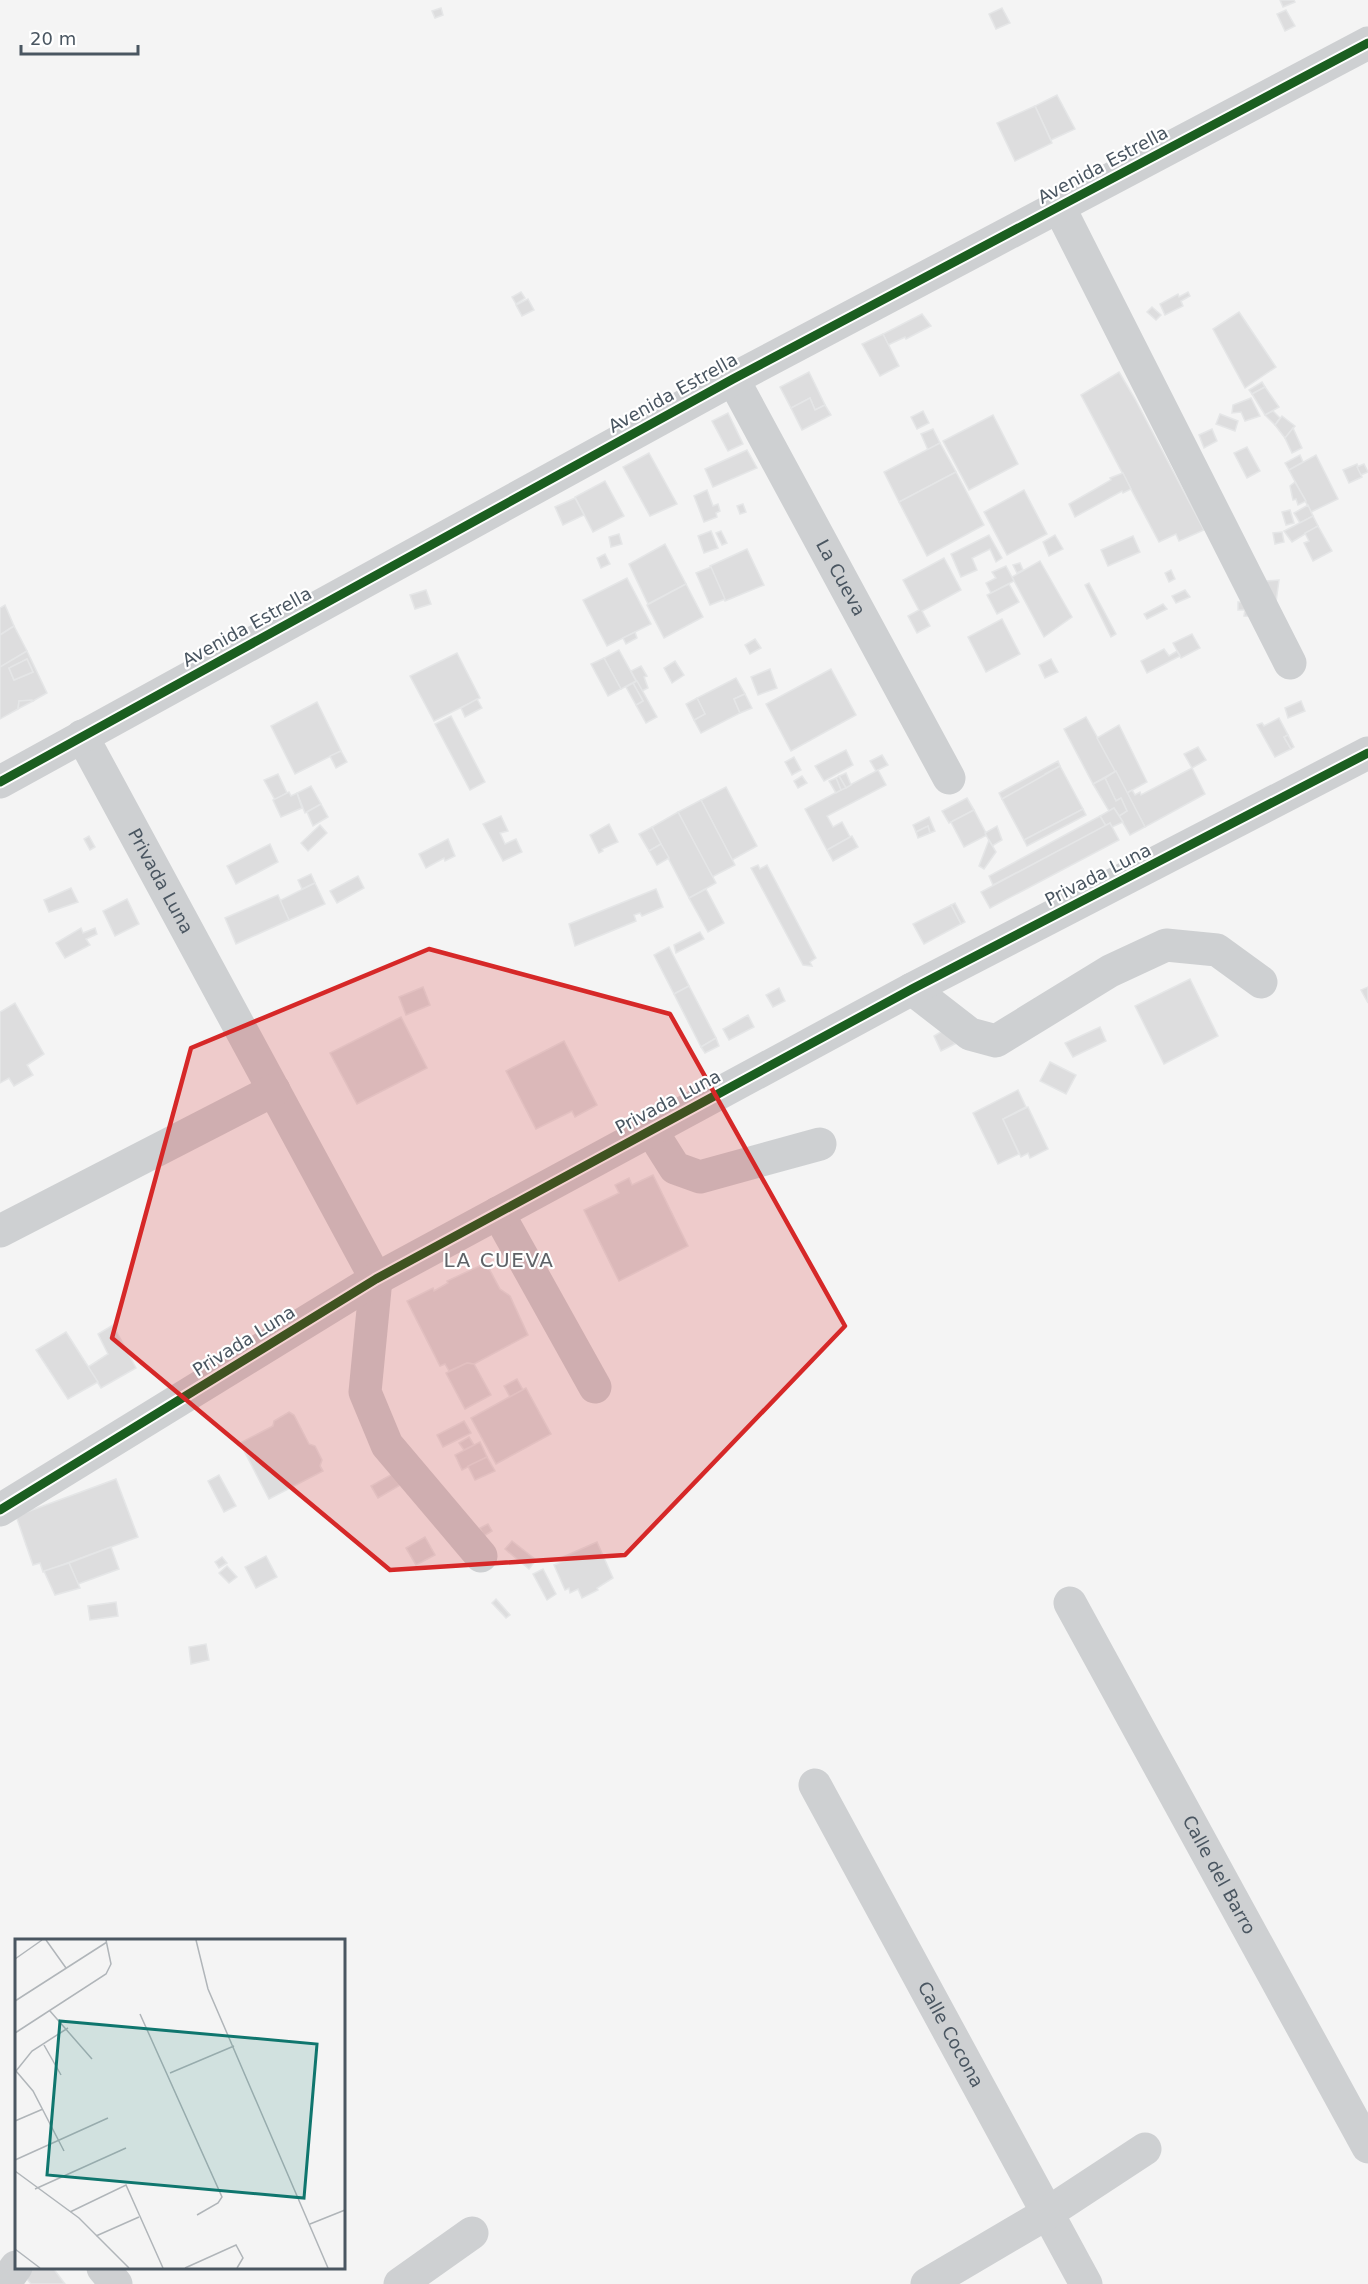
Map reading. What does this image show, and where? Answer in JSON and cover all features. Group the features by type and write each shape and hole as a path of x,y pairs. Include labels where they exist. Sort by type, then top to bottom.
{"street":[{"name":"Avenida Estrella","path":"0,782 733,379 1368,43"},
{"path":"1059,207 1290,663"},
{"name":"La Cueva","path":"733,379 949,778"},
{"name":"Privada Luna","path":"82,736 376,1279"},
{"name":"Privada Luna","path":"0,1510 376,1279 912,989 1368,753"},
{"path":"912,989 970,1034 996,1041 1110,971 1166,945 1217,950 1261,982"},
{"path":"0,1231 274,1090"},
{"path":"651,1130 675,1168 700,1177 820,1144"},
{"path":"498,1213 595,1387"},
{"path":"376,1279 364,1392 387,1445 481,1556"},
{"name":"Calle del Barro","path":"1070,1603 1368,2147"},
{"name":"Calle Cocona","path":"815,1785 1086,2284"},
{"path":"927,2284 1046,2214 1145,2149"},
{"path":"400,2284 472,2233"},
{"path":"4,2284 15,2268"},
{"path":"104,2269 116,2284"}],"highlighted area":[{"path":"429,949 670,1014 845,1326 625,1555 390,1570 112,1338 191,1048"}],"building":[{"path":"1280,0 1294,0 1295,2 1283,7"},
{"path":"441,8 443,15 435,18 432,11"},
{"path":"1002,8 1010,23 996,29 989,14"},
{"path":"1286,10 1295,26 1285,31 1277,14"},
{"path":"1057,95 1075,129 1051,140 1035,106"},
{"path":"1035,106 1052,143 1015,161 997,123"},
{"path":"521,292 525,298 516,304 512,297"},
{"path":"1188,292 1190,296 1181,301 1183,306 1165,315 1160,304 1178,294 1179,297"},
{"path":"528,299 534,310 522,316 516,305"},
{"path":"1152,307 1161,315 1156,320 1147,312"},
{"path":"1239,312 1276,367 1245,388 1213,329"},
{"path":"922,314 931,326 888,345 883,334"},
{"path":"883,334 899,366 880,376 862,344"},
{"path":"809,372 825,405 815,410 810,398 791,408 780,387"},
{"path":"1119,372 1204,530 1179,541 1176,534 1159,542 1081,395"},
{"path":"1262,382 1265,387 1252,394 1249,390"},
{"path":"1265,387 1279,407 1265,415 1252,394"},
{"path":"810,398 815,410 825,405 831,415 802,430 791,408"},
{"path":"1251,398 1260,416 1245,421 1241,412 1232,413 1233,405"},
{"path":"923,411 929,423 917,429 911,417"},
{"path":"1273,411 1280,418 1275,425 1265,415"},
{"path":"728,413 743,444 728,451 712,421"},
{"path":"1220,414 1238,421 1235,431 1216,424"},
{"path":"993,415 1018,464 969,490 943,441"},
{"path":"1282,416 1295,426 1285,438 1275,425"},
{"path":"1293,428 1302,448 1292,453 1285,438"},
{"path":"933,429 940,443 928,450 921,434"},
{"path":"1212,429 1217,441 1204,448 1199,435"},
{"path":"940,443 956,472 899,502 884,472"},
{"path":"1247,447 1260,471 1247,478 1234,453"},
{"path":"747,450 757,468 713,487 705,469"},
{"path":"649,453 677,504 650,516 623,467"},
{"path":"1300,455 1303,462 1289,470 1285,463"},
{"path":"1316,455 1338,499 1311,512 1289,470"},
{"path":"1357,464 1362,477 1349,483 1343,470"},
{"path":"1364,464 1368,472 1361,475 1357,467"},
{"path":"956,472 984,525 927,556 899,502"},
{"path":"1123,473 1131,489 1123,493 1122,491 1075,517 1069,504 1111,480 1110,478"},
{"path":"605,481 624,516 593,532 575,497"},
{"path":"1295,482 1306,501 1298,505 1296,499 1293,500 1290,486"},
{"path":"707,490 713,506 718,504 720,511 716,513 717,517 704,522 694,496"},
{"path":"1024,490 1047,534 1007,555 984,512"},
{"path":"575,498 584,515 563,525 555,507"},
{"path":"743,504 746,512 740,514 737,506"},
{"path":"1308,505 1313,516 1300,523 1294,513"},
{"path":"1290,510 1294,523 1286,525 1282,512"},
{"path":"1313,516 1318,526 1292,542 1284,531"},
{"path":"1318,526 1332,551 1313,561 1304,543 1309,541 1305,533"},
{"path":"711,531 718,548 704,553 698,536"},
{"path":"721,531 727,543 722,545 716,533"},
{"path":"1282,532 1284,542 1275,544 1273,533"},
{"path":"619,534 622,544 611,547 609,537"},
{"path":"989,535 1002,558 996,562 990,549 972,558 977,570 961,577 951,554"},
{"path":"1055,535 1063,549 1049,556 1043,542"},
{"path":"1133,536 1140,552 1108,566 1101,550"},
{"path":"665,544 686,584 648,604 629,564"},
{"path":"747,549 764,585 725,601 710,566"},
{"path":"605,554 610,564 601,568 597,558"},
{"path":"944,558 961,590 922,611 930,626 917,633 908,616 919,610 903,580"},
{"path":"1040,561 1072,617 1044,637 1012,577"},
{"path":"1020,563 1023,570 1017,573 1013,565"},
{"path":"1006,566 1014,581 991,593 986,583 996,578 992,572"},
{"path":"711,567 725,599 710,605 696,573"},
{"path":"1171,570 1175,579 1169,582 1165,573"},
{"path":"627,578 651,624 607,646 583,600"},
{"path":"1279,580 1274,617 1244,616 1245,610 1238,610 1238,602 1248,602 1256,582"},
{"path":"1089,583 1116,634 1111,637 1085,585"},
{"path":"686,584 703,617 664,638 647,605"},
{"path":"1009,584 1019,602 997,614 987,595"},
{"path":"426,590 431,604 415,609 410,595"},
{"path":"1185,590 1190,597 1176,603 1172,596"},
{"path":"1163,604 1167,609 1147,619 1144,614"},
{"path":"5,605 14,626 0,635 0,608"},
{"path":"1002,619 1020,654 986,672 968,637"},
{"path":"14,626 27,651 0,667 0,635"},
{"path":"635,632 637,638 626,644 623,638"},
{"path":"1192,634 1200,648 1181,658 1173,643"},
{"path":"755,639 761,648 750,654 745,645"},
{"path":"1164,649 1169,656 1177,651 1180,656 1147,673 1141,661"},
{"path":"619,650 636,681 621,689 604,658"},
{"path":"27,651 47,693 33,701 19,701 18,709 0,719 0,667","holes":["27,659 33,672 14,680 9,668"]},
{"path":"457,653 480,698 434,721 410,676"},
{"path":"604,658 621,689 608,696 591,664"},
{"path":"27,659 33,672 14,680 9,668"},
{"path":"1051,659 1058,672 1045,678 1039,665"},
{"path":"675,661 684,675 672,683 664,668"},
{"path":"641,666 647,676 644,677 648,688 642,691 631,671"},
{"path":"770,669 777,688 758,695 751,677"},
{"path":"831,669 856,715 791,751 766,704"},
{"path":"736,678 745,694 734,699 740,713 701,733 694,720 705,714 697,698"},
{"path":"637,681 657,717 646,723 636,705 643,701 633,683"},
{"path":"633,683 643,701 636,705 626,687"},
{"path":"745,694 752,708 740,713 734,699"},
{"path":"697,698 705,714 694,720 686,704"},
{"path":"477,699 482,708 465,717 461,708"},
{"path":"19,701 33,701 18,709"},
{"path":"1301,701 1305,711 1288,718 1285,708"},
{"path":"317,702 341,751 295,774 271,726"},
{"path":"451,716 485,782 470,790 435,724"},
{"path":"1086,717 1116,771 1093,784 1064,729"},
{"path":"1279,718 1288,735 1284,737 1291,749 1275,757 1257,725 1262,723 1264,726"},
{"path":"1119,725 1147,782 1127,793 1097,738"},
{"path":"1288,735 1294,747 1291,749 1284,737"},
{"path":"1198,747 1206,760 1192,768 1184,754"},
{"path":"846,750 853,765 824,781 815,766"},
{"path":"341,751 347,762 336,768 330,756"},
{"path":"882,755 888,765 876,771 870,761"},
{"path":"794,757 801,770 792,775 785,762"},
{"path":"1058,761 1060,766 1002,799 999,793"},
{"path":"1060,766 1083,809 1024,840 1002,799"},
{"path":"1192,768 1205,794 1145,827 1127,793 1132,790 1135,795 1140,792 1141,795"},
{"path":"878,770 886,785 827,816 833,827 842,822 850,837 827,850 805,809"},
{"path":"1116,771 1145,827 1130,835 1119,816 1127,811 1121,798 1116,801 1105,778"},
{"path":"846,773 851,785 846,788 839,776"},
{"path":"278,774 287,793 275,800 264,780"},
{"path":"802,776 807,783 798,788 794,781"},
{"path":"839,776 846,788 841,790 836,778"},
{"path":"836,778 841,790 836,793 829,781"},
{"path":"1105,778 1116,801 1121,798 1127,811 1119,816 1114,808 1109,811 1093,784"},
{"path":"311,786 321,804 305,813 297,793"},
{"path":"726,787 757,846 732,860 701,800"},
{"path":"289,792 291,796 297,793 302,808 281,817 273,800"},
{"path":"967,798 974,810 949,823 942,811"},
{"path":"701,800 735,865 712,877 678,812"},
{"path":"321,804 328,817 313,826 307,812"},
{"path":"1114,808 1123,822 1112,827 1110,823 1106,826 1100,816"},
{"path":"1083,809 1086,815 1027,846 1024,840"},
{"path":"974,810 987,835 964,847 951,822"},
{"path":"678,812 716,883 689,898 652,827"},
{"path":"501,816 508,831 500,833 505,844 516,839 522,852 503,861 483,824"},
{"path":"1100,816 1106,826 993,885 989,876"},
{"path":"929,817 935,831 930,833 928,826 916,832 913,825"},
{"path":"1110,823 1119,840 990,908 981,892"},
{"path":"609,824 618,842 602,849 603,851 599,853 590,835"},
{"path":"320,825 327,833 308,851 301,843"},
{"path":"928,826 930,833 918,838 916,832"},
{"path":"997,826 1002,840 992,846 985,833"},
{"path":"652,827 661,844 649,851 639,834"},
{"path":"89,836 95,847 90,850 84,839"},
{"path":"852,836 858,847 833,861 827,850"},
{"path":"448,839 455,856 445,861 444,858 426,868 419,854"},
{"path":"989,840 996,852 984,869 979,866"},
{"path":"270,844 278,862 236,884 227,866"},
{"path":"661,844 669,858 657,865 649,851"},
{"path":"758,865 760,869 767,865 816,958 810,962 812,966 803,965 751,868"},
{"path":"311,874 315,883 302,889 298,880"},
{"path":"358,876 364,888 337,903 330,891"},
{"path":"315,883 325,904 289,920 279,901"},
{"path":"71,888 78,902 49,912 44,900"},
{"path":"656,889 663,907 642,916 640,913 634,915 636,921 575,946 569,924"},
{"path":"706,889 724,923 708,932 689,898"},
{"path":"278,895 289,920 236,944 225,918"},
{"path":"127,899 139,924 115,936 103,911"},
{"path":"955,903 965,922 961,924 951,905"},
{"path":"951,905 961,924 924,944 913,924"},
{"path":"81,928 83,933 95,928 97,934 86,939 90,945 65,958 56,943"},
{"path":"700,932 704,939 676,953 674,945"},
{"path":"669,947 689,986 674,994 654,955"},
{"path":"1190,979 1218,1036 1164,1064 1135,1006"},
{"path":"689,986 716,1038 701,1047 674,994"},
{"path":"423,987 430,1005 406,1015 399,997"},
{"path":"1368,987 1368,1003 1361,990"},
{"path":"779,988 785,1001 773,1007 766,995"},
{"path":"15,1003 44,1054 27,1065 33,1075 14,1086 9,1078 0,1083 0,1012"},
{"path":"748,1015 754,1027 729,1040 723,1029"},
{"path":"401,1017 427,1068 357,1104 330,1053"},
{"path":"1100,1027 1106,1041 1073,1057 1065,1043"},
{"path":"947,1028 955,1044 941,1051 934,1036"},
{"path":"716,1038 719,1046 705,1053 701,1047"},
{"path":"564,1041 597,1105 575,1117 572,1111 536,1129 506,1071"},
{"path":"1050,1062 1076,1075 1066,1094 1040,1081"},
{"path":"1018,1090 1026,1107 1003,1119 1019,1154 998,1164 973,1113"},
{"path":"1028,1107 1048,1149 1030,1158 1028,1153 1021,1157 1003,1119"},
{"path":"653,1175 688,1246 619,1281 584,1210 619,1193 615,1185 629,1178 632,1185"},
{"path":"486,1263 500,1289 510,1296 528,1335 474,1364 467,1363 449,1371 445,1364 440,1366 407,1301 433,1288 434,1291 448,1283 447,1281"},
{"path":"113,1325 136,1368 101,1388 88,1367 108,1354 98,1334"},
{"path":"66,1332 98,1382 68,1399 36,1350"},
{"path":"467,1363 474,1364 491,1395 465,1409 446,1373"},
{"path":"517,1379 523,1390 510,1397 504,1386"},
{"path":"526,1388 551,1434 496,1464 471,1418"},
{"path":"289,1412 294,1415 309,1444 315,1446 322,1460 320,1466 323,1471 269,1499 240,1443 273,1426 274,1421"},
{"path":"464,1421 471,1433 443,1447 437,1435"},
{"path":"469,1437 474,1445 464,1450 459,1443"},
{"path":"480,1442 487,1457 462,1470 455,1455"},
{"path":"487,1457 495,1471 475,1480 468,1466"},
{"path":"396,1472 402,1484 378,1498 371,1486"},
{"path":"219,1475 236,1506 224,1512 208,1481"},
{"path":"116,1479 138,1537 43,1572 40,1563 33,1565 16,1516"},
{"path":"488,1524 492,1531 484,1536 480,1528"},
{"path":"425,1537 435,1555 416,1565 406,1548"},
{"path":"512,1541 536,1560 529,1569 505,1549"},
{"path":"597,1542 613,1578 597,1588 598,1590 582,1598 578,1589 570,1593 569,1588 565,1590 554,1565 564,1561 563,1557"},
{"path":"111,1547 119,1569 78,1584 69,1563"},
{"path":"266,1556 277,1577 256,1588 245,1567"},
{"path":"222,1557 227,1563 219,1568 215,1562"},
{"path":"69,1563 80,1588 55,1595 44,1571"},
{"path":"227,1566 237,1577 229,1583 219,1573"},
{"path":"543,1569 556,1594 547,1600 533,1574"},
{"path":"496,1599 510,1615 506,1618 492,1603"},
{"path":"116,1602 118,1616 90,1620 88,1606"},
{"path":"206,1644 209,1660 191,1664 189,1647"},
{"path":"54,2269 65,2284 31,2284 20,2270"}],"cycle path":[{"path":"0,782 733,379 1368,43"},
{"path":"0,1510 376,1279 912,989 1368,753"}],"district":[{"name":"LA CUEVA","path":"499,1260"}]}
